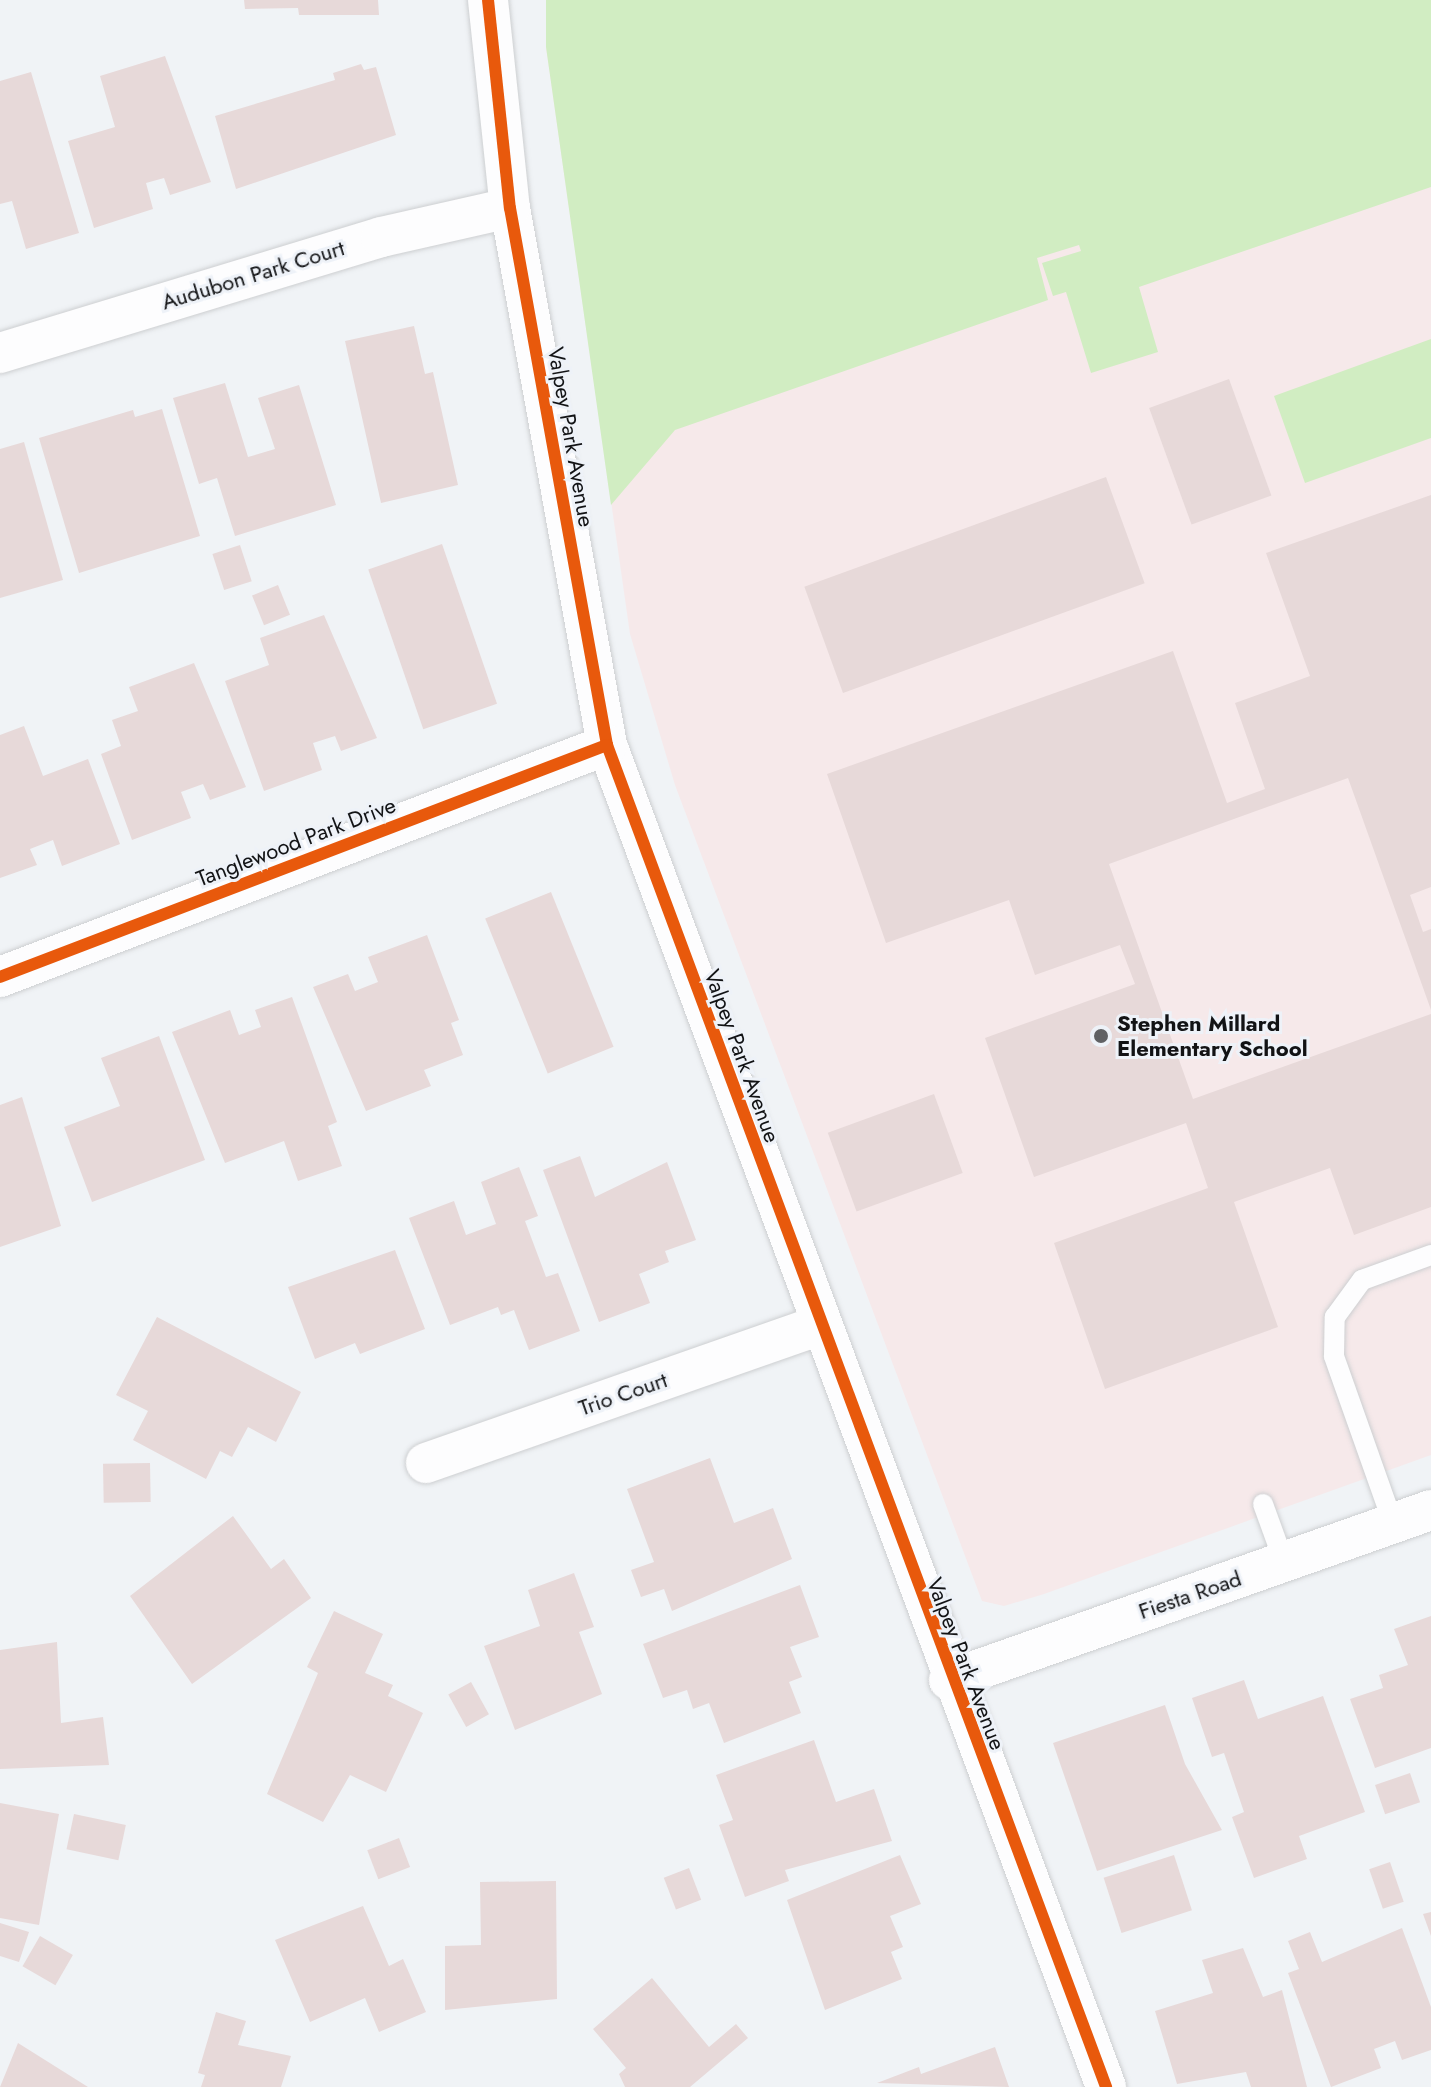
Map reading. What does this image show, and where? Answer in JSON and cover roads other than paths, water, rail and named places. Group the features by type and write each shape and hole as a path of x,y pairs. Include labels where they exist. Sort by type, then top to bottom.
{"street":[{"name":"Valpey Park Avenue","path":"488,0 510,208 607,745 949,1680 1106,2087"},
{"name":"Audubon Park Court","path":"0,353 381,237 510,208"},
{"name":"Tanglewood Park Drive","path":"0,977 607,745"},
{"name":"Trio Court","path":"426,1463 820,1325"},
{"name":"Fiesta Road","path":"949,1680 1431,1510"}],"lane":[{"path":"1393,1523 1334,1356 1335,1317 1362,1280 1431,1255"},
{"path":"1263,1504 1284,1562"}],"place":[{"name":"Stephen Millard Elementary School","path":"1101,1036"}]}
